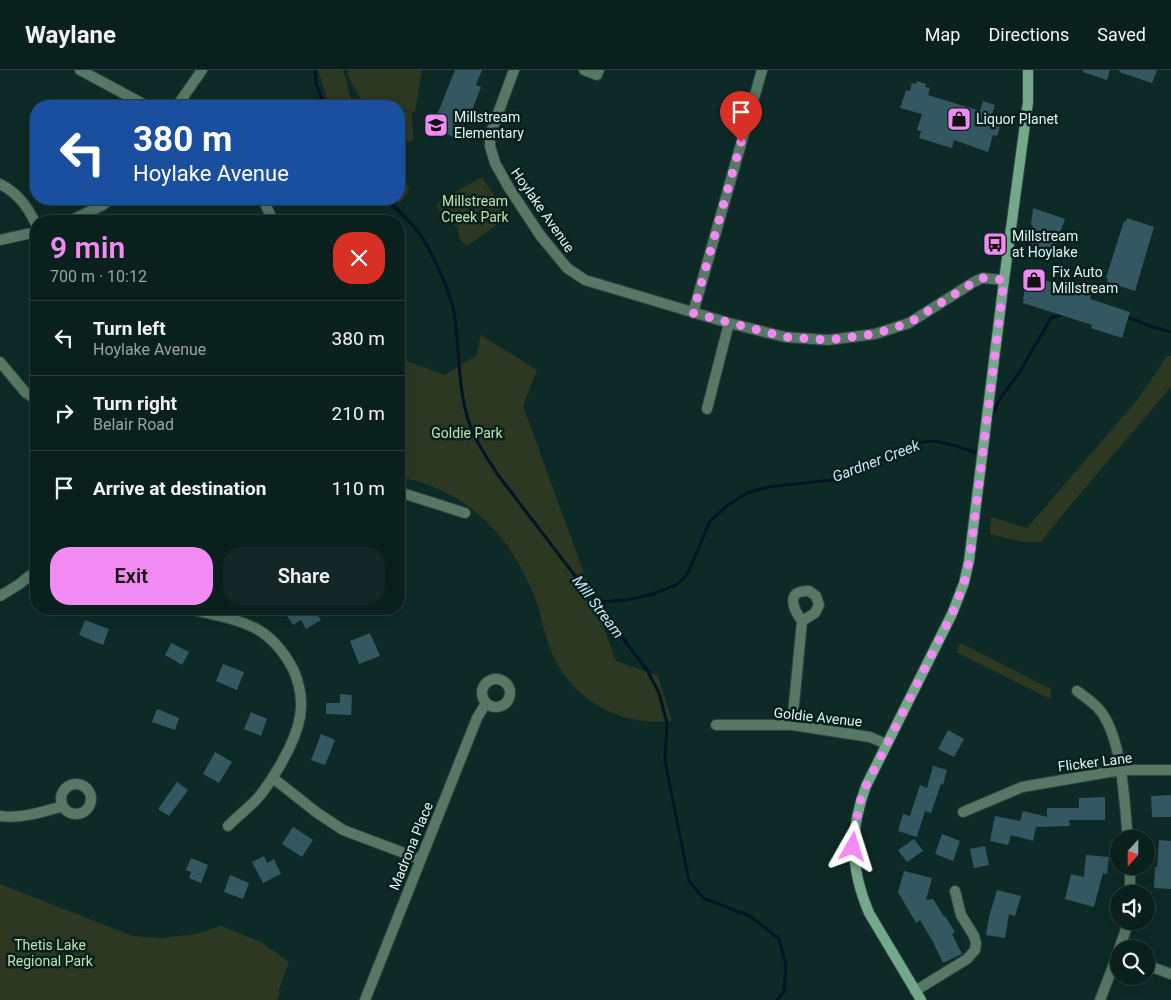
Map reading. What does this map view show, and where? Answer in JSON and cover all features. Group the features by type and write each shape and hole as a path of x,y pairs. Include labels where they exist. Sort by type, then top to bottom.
{"main road":[{"path":"918,995 869,913 857,881 854,864 854,832 859,804 886,744 952,614 964,583 970,557 1028,102 1028,70"}],"street":[{"path":"80,70 137,100"},
{"path":"181,100 202,70"},
{"name":"Hoylake Avenue","path":"514,70 490,135 490,146 495,163 508,188 540,235 567,268 585,280 693,313 785,337 828,340 875,334 909,323 982,278 1004,280"},
{"path":"584,70 597,76 599,70"},
{"path":"693,313 762,70"},
{"path":"0,184 11,189 27,205 32,215"},
{"path":"82,215 101,205"},
{"path":"0,240 30,233"},
{"path":"707,408 729,323"},
{"path":"0,362 30,396"},
{"path":"405,494 466,513"},
{"path":"0,596 30,576"},
{"path":"216,615 256,629 276,644 290,663 300,691 301,716 299,728 292,744 273,778 256,799 228,826"},
{"path":"792,725 802,621"},
{"path":"1078,691 1098,708 1112,730 1121,770 1127,830"},
{"name":"Madrona Place","path":"365,1000 477,718 486,704"},
{"name":"Goldie Avenue","path":"716,725 792,725 870,737 886,744"},
{"name":"Flicker Lane","path":"963,812 1022,786 1121,770 1171,770"},
{"path":"273,778 316,812 343,830 420,859"},
{"path":"0,816 10,818 39,813 63,806"},
{"path":"918,995 967,959 975,950 974,936 961,915 955,891"},
{"path":"1155,968 1171,974"},
{"path":"1100,1000 1110,975"}],"green space":[{"path":"318,70 343,70 351,100 328,100"},
{"path":"348,70 422,70 415,112 412,112 413,141 405,142 405,112 410,111 405,111 405,100 361,100 348,76"},
{"name":"Millstream Creek Park","path":"482,177 509,216 467,246 460,238 458,228 444,217 436,206 441,200"},
{"path":"405,181 410,189 405,196"},
{"name":"Goldie Park","path":"481,335 537,370 523,406 616,661 658,676 672,721 653,722 616,714 600,707 584,696 560,668 551,651 530,586 508,546 494,529 461,501 442,491 405,479 405,360 444,375 476,356"},
{"path":"1167,356 1171,356 1171,387 1041,542 1023,542 990,534 991,517 1027,528 1138,399"},
{"path":"960,643 1051,689 1051,699 956,652"},
{"name":"Thetis Lake Regional Park","path":"0,884 133,936 162,938 196,934 221,926 261,942 289,962 278,992 280,993 277,1000 0,1000"}],"building":[{"path":"455,70 482,70 476,85 481,87 467,123 465,122 462,131 457,130 454,137 432,128"},
{"path":"1083,70 1110,70 1107,80 1083,72"},
{"path":"1120,70 1157,70 1152,83 1119,72"},
{"name":"Liquor Planet","path":"917,81 926,84 925,87 930,88 928,95 980,111 983,101 995,105 992,114 999,116 997,122 1001,124 997,136 993,135 988,152 954,140 952,148 919,138 921,131 917,130 922,114 900,108 906,90 910,91 912,83 916,84"},
{"path":"1033,208 1065,219 1051,258 1027,251 1033,226 1031,225"},
{"path":"1127,218 1154,227 1135,291 1107,282 1108,279 1106,278 1124,221 1126,222"},
{"path":"1026,274 1091,295 1090,299 1130,312 1122,338 1091,328 1092,325 1023,303"},
{"path":"318,615 321,620 306,629 301,620 293,625 287,616"},
{"path":"85,620 109,629 103,645 79,635"},
{"path":"370,633 380,656 359,664 350,641"},
{"path":"171,643 189,652 182,665 165,655"},
{"path":"223,664 244,672 237,690 216,681"},
{"path":"340,694 352,695 351,715 326,714 326,703 340,703"},
{"path":"157,709 179,718 175,730 152,722"},
{"path":"251,712 267,719 261,736 244,729"},
{"path":"948,730 964,739 954,757 938,749"},
{"path":"321,734 335,740 325,765 311,760"},
{"path":"215,752 232,762 219,783 203,774"},
{"path":"933,766 947,770 931,813 925,811 917,837 898,831 903,814 910,816 920,785 927,788"},
{"path":"177,782 188,790 169,816 158,809"},
{"path":"1171,795 1171,817 1152,817 1151,796"},
{"path":"1105,797 1105,820 1069,820 1070,826 1036,827 1033,841 1011,835 1008,845 990,841 995,816 1020,821 1023,811 1047,817 1047,808 1079,808 1079,798"},
{"path":"293,827 313,840 302,857 282,844"},
{"path":"942,834 960,841 953,861 935,854"},
{"path":"914,839 923,851 907,862 898,850"},
{"path":"1159,840 1171,841 1171,889 1155,888 1155,867 1157,867"},
{"path":"985,846 989,865 974,868 970,849"},
{"path":"1086,855 1109,857 1107,874 1103,873 1094,907 1065,899 1071,874 1084,877"},
{"path":"264,856 267,863 274,859 281,874 263,883 252,862"},
{"path":"191,858 208,865 201,883 189,878 191,872 186,870"},
{"path":"904,871 932,878 926,900 933,899 945,916 955,932 952,934 962,954 943,963 920,920 916,923 898,892"},
{"path":"230,875 249,883 243,899 224,892"},
{"path":"997,890 1021,896 1015,916 1009,914 1005,938 986,935"}],"waterway":[{"name":"Mill Stream","path":"315,70 316,83 322,100"},
{"name":"Mill Stream","path":"392,205 403,215"},
{"name":"Mill Stream","path":"405,217 421,236 433,257 448,293 454,312 463,397 470,425 479,445 498,475 647,670 659,693 667,723 665,761 689,881 703,898 750,916 779,939 786,965 784,992 777,1000"},
{"name":"Gardner Creek","path":"990,422 999,400 1019,373 1051,318 1063,314"},
{"name":"Gardner Creek","path":"1125,316 1171,332"},
{"name":"Gardner Creek","path":"595,602 626,600 650,595 676,585 686,576 710,521 728,505 747,493 768,487 831,480 878,463 911,444 922,442 935,441 981,454"}],"place":[{"name":"Liquor Planet","path":"959,119"},
{"name":"Millstream Elementary","path":"436,125"},
{"name":"Millstream at Hoylake","path":"995,244"},
{"name":"Fix Auto Millstream","path":"1034,280"}],"route":[{"path":"741,142 693,313 785,337 828,340 892,330 922,316 982,278 1004,280 970,557 964,583 952,614 866,786 859,804 853,847"}]}
